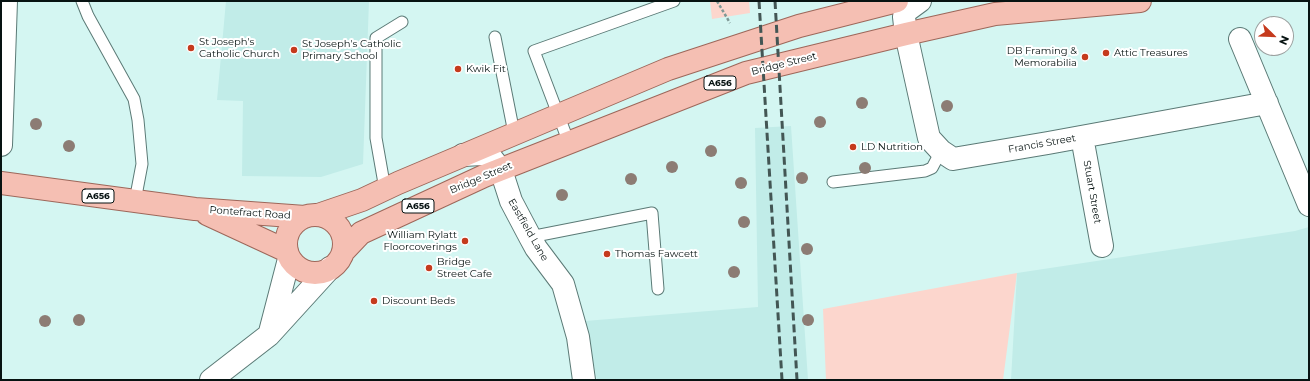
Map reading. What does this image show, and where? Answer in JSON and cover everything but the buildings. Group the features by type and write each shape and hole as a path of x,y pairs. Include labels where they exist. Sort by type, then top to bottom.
{"main road":[{"name":"A656","path":"312,216 328,218 333,222 340,231 343,246 336,260 321,273 303,271 294,265 288,255 286,237 290,228 296,222 312,216 362,200 514,133 668,68 799,26 897,1"},
{"name":"Bridge Street","path":"336,260 361,233 477,179 746,73 995,14 1140,1"},
{"name":"Pontefract Road","path":"1,183 195,209 312,216"},
{"name":"Pontefract Road","path":"195,209 288,255"}],"street":[{"path":"1,145 6,1"},
{"path":"906,34 905,12 920,1"},
{"path":"862,9 888,12 892,14 898,18 906,34"},
{"name":"Francis Street","path":"906,34 929,138 941,151 953,159 1266,103"},
{"path":"1240,39 1309,205"},
{"path":"501,170 504,155 514,133"},
{"name":"Stuart Street","path":"1082,137 1102,246"},
{"name":"Eastfield Lane","path":"463,155 482,154 490,156 501,170 511,201 530,237 536,248 563,284 578,337 584,380"},
{"path":"269,335 288,255"},
{"path":"211,380 269,335 336,260"}],"lane":[{"path":"82,1 88,16 134,99 138,120 142,164 135,201"},
{"path":"569,143 534,51 674,1"},
{"path":"385,189 376,138 376,38 402,22"},
{"path":"495,37 514,133"},
{"path":"833,182 925,171 932,168 941,151"},
{"path":"530,237 652,213 658,289"}],"shaded area":[{"name":"St Joseph's Catholic Primary School","path":"226,1 369,1 363,164 321,177 242,176 243,101 217,100"},
{"path":"710,1 749,1 750,13 712,19"},
{"path":"791,126 808,380 597,380 585,321 758,307 755,128"},
{"path":"1309,227 1309,380 1011,380 1017,273 1295,231"},
{"path":"1017,273 1003,380 826,380 823,309"}],"railway":[{"path":"759,1 782,380"},
{"path":"775,1 797,380"}],"place":[{"name":"St Joseph's Catholic Church","path":"191,48"},
{"name":"St Joseph's Catholic Primary School","path":"294,50"},
{"name":"Attic Treasures","path":"1106,53"},
{"name":"DB Framing & Memorabilia","path":"1085,57"},
{"name":"Kwik Fit","path":"458,69"},
{"name":"LD Nutrition","path":"853,147"},
{"name":"William Rylatt Floorcoverings","path":"465,241"},
{"name":"Thomas Fawcett","path":"607,254"},
{"name":"Bridge Street Cafe","path":"429,268"},
{"name":"Discount Beds","path":"374,301"}]}
